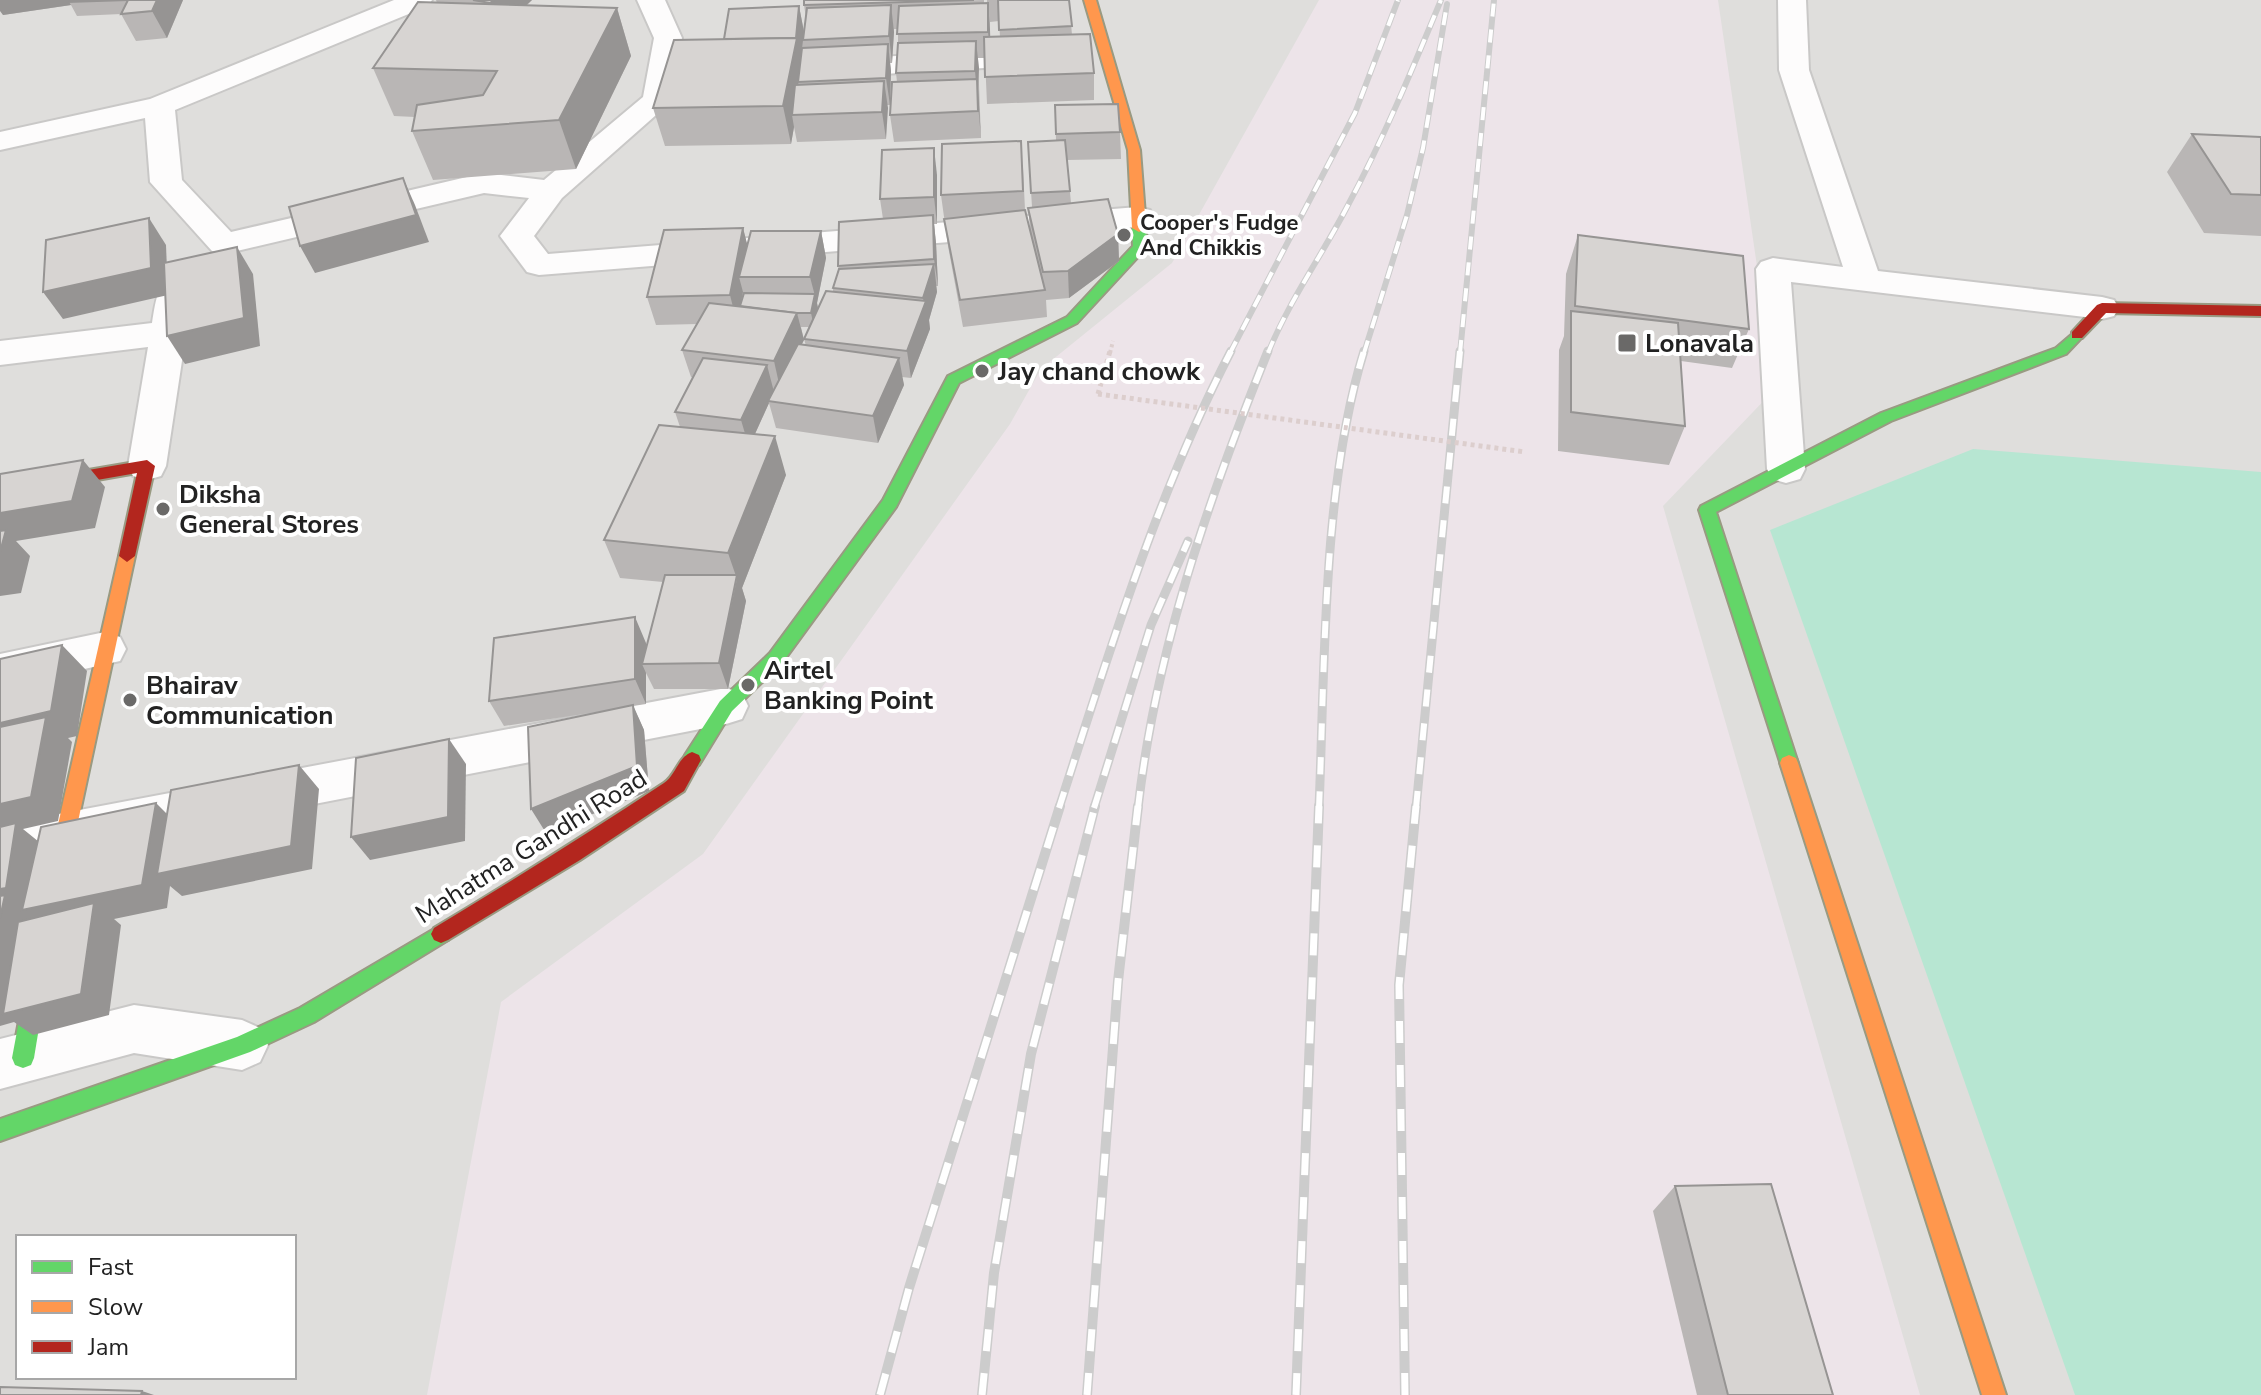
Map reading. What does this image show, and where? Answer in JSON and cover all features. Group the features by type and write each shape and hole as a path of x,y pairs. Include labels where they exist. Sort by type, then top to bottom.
{"street":[{"path":"0,141 159,106 418,0"},
{"path":"651,0 680,76 658,100 551,191 517,236 539,265 1138,217"},
{"name":"Mahatma Gandhi Road","path":"0,1130 242,1045 307,1015 573,854 677,785 726,706 776,658 890,503 953,380 1072,320 1140,247 1134,150 1090,0"},
{"path":"1792,0 1794,70 1864,280"},
{"path":"806,70 1106,55"},
{"path":"159,106 166,182 224,244"},
{"path":"50,907 64,832 147,466 175,291 224,244 484,183 551,191"},
{"path":"1786,469 1773,269 2102,308 2261,311"},
{"path":"1994,1395 1707,510 1886,417 2061,351 2102,308"},
{"path":"0,353 168,333"},
{"path":"0,491 147,466"},
{"path":"0,671 105,649"},
{"path":"0,845 726,706"},
{"path":"12,1061 42,952"},
{"path":"12,1061 134,1029 242,1045"}],"path":[{"path":"1116,329 1098,394 1525,452"}],"shaded area":[{"path":"0,0 2261,0 2261,1395 0,1395"},
{"path":"1319,0 1718,0 1775,389 1663,506 1920,1395 427,1395 501,1002 703,854 1010,424 1041,369 1172,263"}],"green space":[{"path":"1973,449 2261,472 2261,1395 2075,1395 1770,530"}],"building":[{"path":"71,0 128,0 69,2"},
{"path":"128,0 157,0 152,11 121,14"},
{"path":"804,0 974,0 804,5"},
{"path":"998,0 1069,0 1072,26 999,30"},
{"path":"418,2 617,8 559,120 412,131 417,105 483,95 497,71 373,68"},
{"path":"988,3 988,32 897,34 899,6"},
{"path":"891,5 889,36 803,40 807,8"},
{"path":"799,6 796,38 724,39 729,9"},
{"path":"1090,34 1094,73 985,77 984,37"},
{"path":"797,38 783,106 653,108 674,40"},
{"path":"976,41 975,71 896,73 898,43"},
{"path":"888,44 886,78 798,82 802,48"},
{"path":"977,79 978,111 890,115 892,82"},
{"path":"884,81 882,112 792,115 795,85"},
{"path":"1118,104 1120,132 1056,134 1055,105"},
{"path":"2192,134 2261,137 2261,195 2231,194"},
{"path":"1065,140 1070,191 1031,193 1028,142"},
{"path":"1021,141 1023,191 941,195 942,144"},
{"path":"934,148 934,197 880,199 882,150"},
{"path":"403,178 416,215 300,246 289,207"},
{"path":"1108,199 1118,234 1068,271 1043,272 1028,208"},
{"path":"1025,210 1045,290 960,300 944,219"},
{"path":"933,215 934,259 838,266 839,222"},
{"path":"149,218 151,268 43,292 46,240"},
{"path":"743,228 730,295 647,297 664,230"},
{"path":"751,231 821,231 810,277 739,277"},
{"path":"1578,235 1743,256 1749,329 1575,306"},
{"path":"237,247 244,318 167,336 164,263"},
{"path":"934,264 923,298 833,288 839,269"},
{"path":"826,291 926,301 907,351 804,339"},
{"path":"744,293 815,294 811,313 797,313 740,306"},
{"path":"709,303 797,313 774,361 682,350"},
{"path":"1571,311 1678,323 1685,426 1571,412"},
{"path":"798,344 899,358 873,416 768,401"},
{"path":"703,358 767,365 741,420 675,412"},
{"path":"659,425 775,436 728,553 604,540"},
{"path":"83,460 72,501 0,513 0,474"},
{"path":"6,530 0,552 0,531"},
{"path":"665,575 737,575 719,663 642,664"},
{"path":"635,617 635,679 489,701 494,638"},
{"path":"62,645 51,711 0,723 0,659"},
{"path":"633,705 637,766 531,809 528,727"},
{"path":"46,717 31,797 0,804 0,727"},
{"path":"449,739 448,817 351,837 356,758"},
{"path":"299,765 291,846 157,874 171,790"},
{"path":"156,803 142,885 22,910 41,827"},
{"path":"16,823 6,888 0,889 0,827"},
{"path":"5,895 0,918 0,896"},
{"path":"94,903 81,994 3,1014 18,922"},
{"path":"1771,1184 1833,1395 1728,1395 1675,1186"},
{"path":"0,1387 142,1391 141,1395 0,1395"}],"railway":[{"path":"1230,352 1355,113 1398,0"},
{"path":"1268,353 1373,156 1441,0"},
{"path":"1460,353 1494,0"},
{"path":"1364,353 1407,215 1423,148 1447,4"},
{"path":"1138,808 1146,749 1171,632 1225,462 1268,351"},
{"path":"1319,808 1333,518 1350,404 1364,351"},
{"path":"1416,808 1460,351"},
{"path":"1059,808 1157,518 1230,352"},
{"path":"1094,808 1151,625 1188,541"},
{"path":"880,1395 909,1288 1060,806"},
{"path":"982,1395 994,1273 1031,1054 1095,806"},
{"path":"1087,1395 1118,981 1138,806"},
{"path":"1296,1395 1319,806"},
{"path":"1405,1395 1399,985 1416,806"}],"traffic: fast":[{"path":"692,760 726,706 776,658 890,503 953,380 1072,320 1140,247 1139,228"},
{"path":"1789,763 1707,510 1886,417 2061,351 2077,335"},
{"path":"0,1130 242,1045 307,1015 441,934"},
{"path":"23,1058 38,973"}],"traffic: slow":[{"path":"1090,0 1134,150 1139,228"},
{"path":"55,882 127,556"},
{"path":"1789,763 1994,1395"}],"traffic: jam":[{"path":"2077,335 2102,308 2261,311"},
{"path":"0,491 147,466 127,556"},
{"path":"441,934 573,854 677,785 692,760"}],"place":[{"name":"Cooper's Fudge And Chikkis","path":"1124,235"},
{"name":"Lonavala","path":"1627,343"},
{"name":"Jay chand chowk","path":"982,371"},
{"name":"Diksha General Stores","path":"163,509"},
{"name":"Airtel Banking Point","path":"748,685"},
{"name":"Bhairav Communication","path":"130,700"}]}
